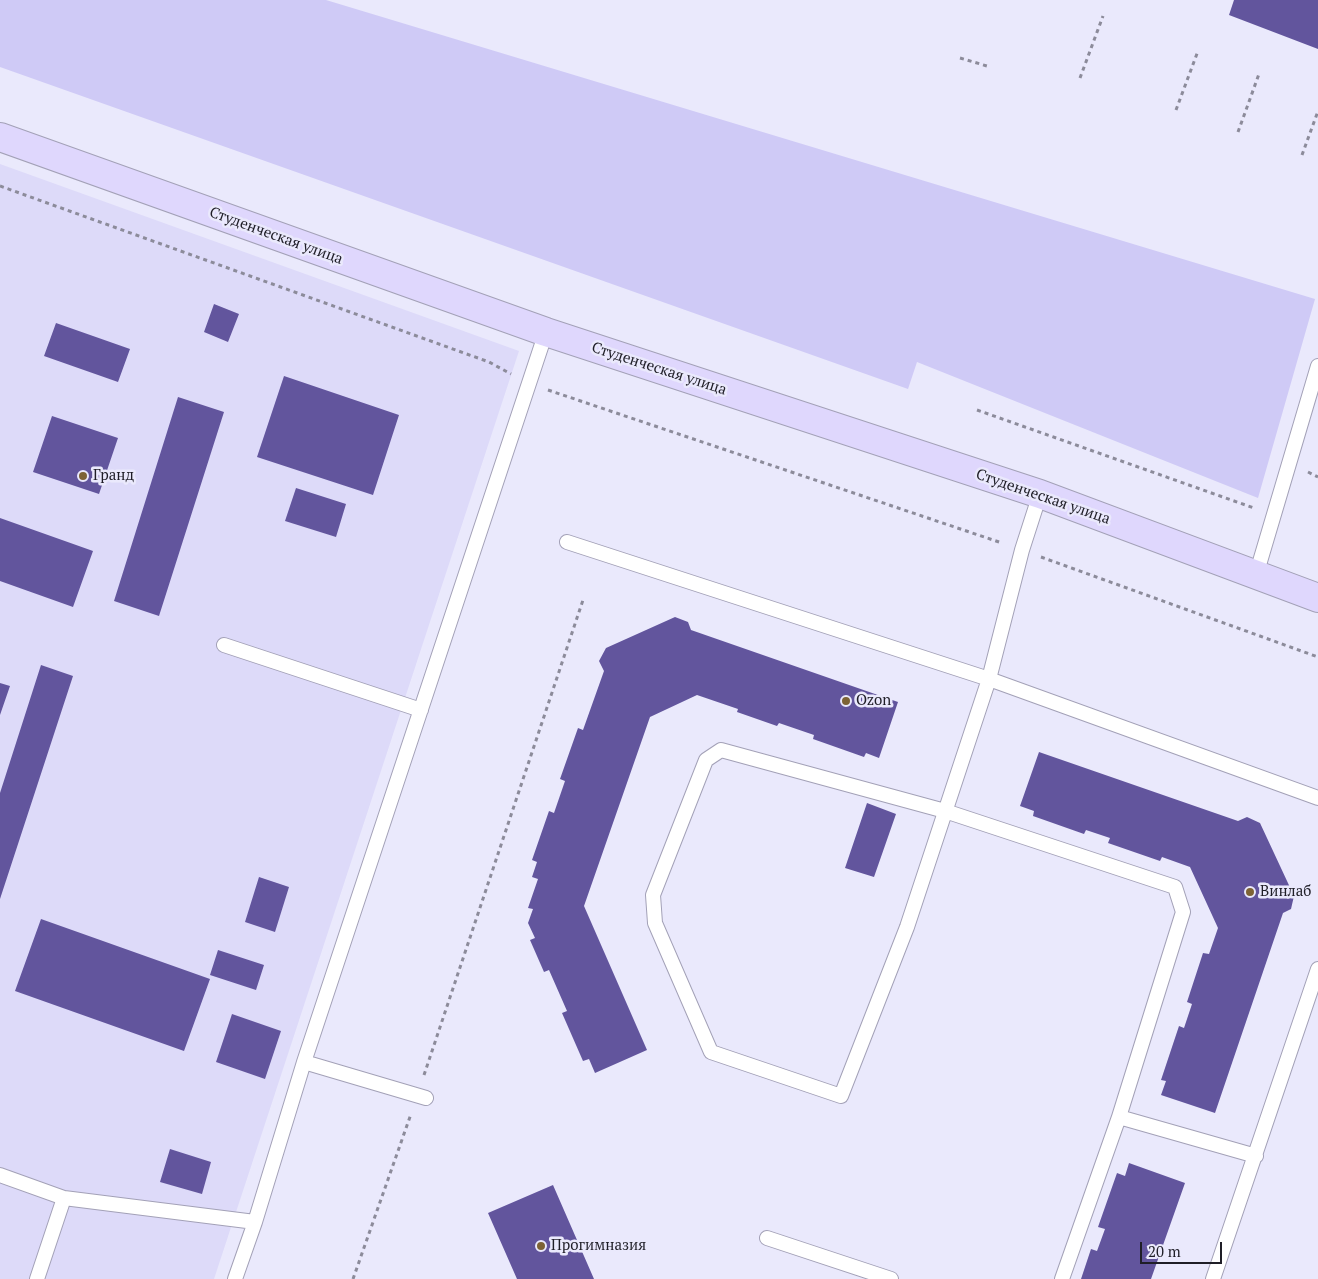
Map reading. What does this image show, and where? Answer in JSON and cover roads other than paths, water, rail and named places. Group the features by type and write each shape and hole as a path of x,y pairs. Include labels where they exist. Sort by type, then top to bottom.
{"main road":[{"name":"Студенческая улица","path":"0,137 546,332 1040,494 1318,598"}],"lane":[{"path":"235,1279 255,1222 304,1062 546,332"},
{"path":"1256,575 1276,513 1318,366"},
{"path":"1040,494 1022,550 989,679 945,811 907,926 841,1096 711,1052 655,923 653,895 706,760 721,750 945,811 1176,887 1183,912 1119,1117 1062,1279"},
{"path":"567,542 989,679 1318,798"},
{"path":"224,645 421,710"},
{"path":"1213,1279 1318,969"},
{"path":"304,1062 422,1097"},
{"path":"1119,1117 1256,1156"},
{"path":"0,1175 64,1198 255,1222"},
{"path":"37,1279 64,1198"},
{"path":"766,1238 891,1279"}],"place":[{"name":"Гранд","path":"83,476"},
{"name":"Ozon","path":"846,701"},
{"name":"Винлаб","path":"1250,892"},
{"name":"Прогимназия","path":"541,1246"}]}
